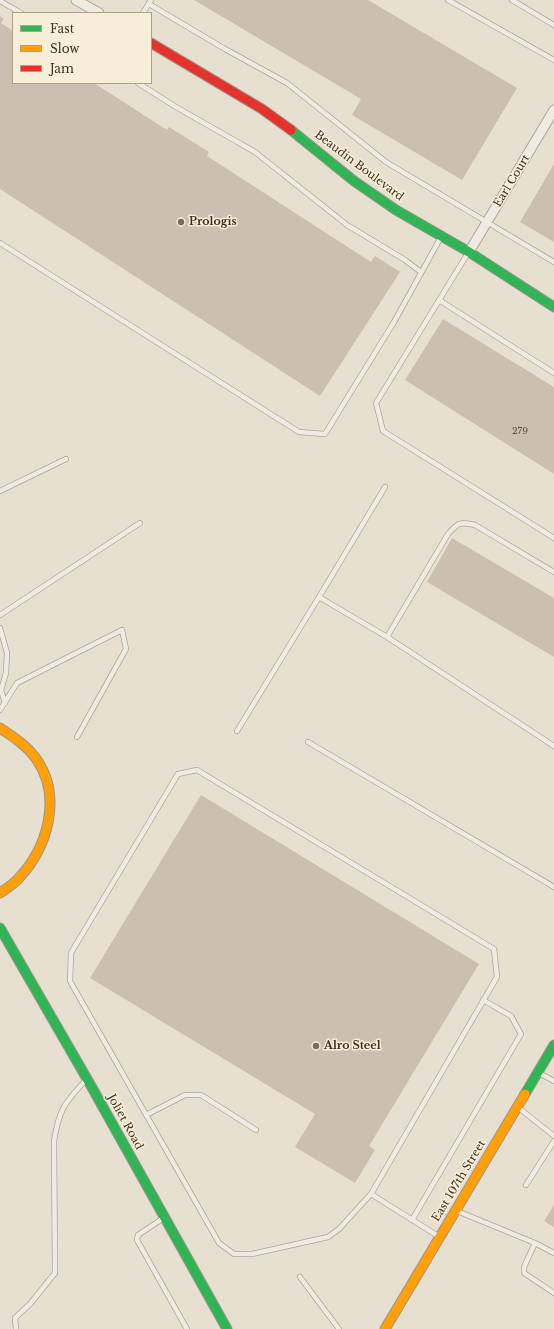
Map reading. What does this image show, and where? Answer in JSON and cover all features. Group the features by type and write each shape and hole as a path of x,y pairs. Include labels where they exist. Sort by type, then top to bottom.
{"street":[{"path":"76,0 96,12"},
{"name":"Beaudin Boulevard","path":"152,44 262,109 292,130 354,180 396,210 469,252 554,307"},
{"name":"Earl Court","path":"469,252 554,110"},
{"path":"0,728 21,742 38,761 50,790 51,811 44,838 36,853 15,883 0,893"},
{"name":"Joliet Road","path":"0,928 87,1079 227,1329"},
{"name":"East 107th Street","path":"385,1329 554,1045"}],"lane":[{"path":"448,0 554,60"},
{"path":"512,0 554,24"},
{"path":"0,1 19,12"},
{"path":"144,12 150,2 225,49 287,83 386,162 554,262"},
{"path":"140,84 176,107 255,152 347,225 405,260 421,272"},
{"path":"0,243 299,432 325,434 394,322 442,236"},
{"path":"469,252 376,404 383,431 554,538"},
{"path":"439,300 554,373"},
{"path":"0,491 66,459"},
{"path":"237,731 385,487"},
{"path":"387,637 448,534 456,524 465,522 475,525 554,572"},
{"path":"0,615 140,523"},
{"path":"319,597 387,637 554,746"},
{"path":"0,628 7,653 6,673 1,690 5,702"},
{"path":"0,710 17,683 122,630 126,649 77,737"},
{"path":"308,742 554,887"},
{"path":"196,770 494,948 497,977 371,1194 339,1229 328,1238 252,1254 234,1254 219,1243 146,1115 70,981 71,953 178,774 196,770"},
{"path":"412,1220 521,1034 511,1016 483,1000"},
{"path":"538,1072 554,1081"},
{"path":"16,1329 15,1318 30,1304 55,1273 54,1141 57,1120 65,1103 87,1079"},
{"path":"146,1115 185,1095 201,1096 256,1130"},
{"path":"517,1107 554,1136"},
{"path":"526,1185 554,1141"},
{"path":"371,1194 440,1237"},
{"path":"455,1210 535,1243 554,1253"},
{"path":"164,1217 138,1235 137,1240 187,1329"},
{"path":"535,1243 524,1267 524,1273 554,1293"},
{"path":"300,1277 340,1329"}],"building":[{"path":"194,0 368,0 517,88 462,180 352,115 361,99"},
{"name":"Prologis","path":"0,16 4,19 1,23 12,30 12,84 96,84 167,130 169,127 209,152 207,156 371,262 375,256 400,272 320,396 0,189"},
{"path":"554,164 554,242 520,222"},
{"path":"443,319 554,387 554,474 405,380"},
{"path":"452,538 554,598 554,657 427,582"},
{"name":"Alro Steel","path":"201,795 479,964 369,1146 375,1150 355,1183 295,1147 315,1114 90,978"},
{"path":"554,1205 554,1227 544,1221"}],"traffic: fast":[{"path":"291,130 354,181 396,210 469,252 554,307"},
{"path":"0,928 90,1084 227,1329"},
{"path":"525,1094 554,1045"}],"traffic: slow":[{"path":"0,728 25,746 37,760 45,774 49,790 50,805 44,837 38,852 17,880 0,893"},
{"path":"385,1329 525,1094"}],"traffic: jam":[{"path":"152,44 262,109 291,130"}],"place":[{"name":"Prologis","path":"181,222"},
{"name":"Alro Steel","path":"316,1046"}]}
